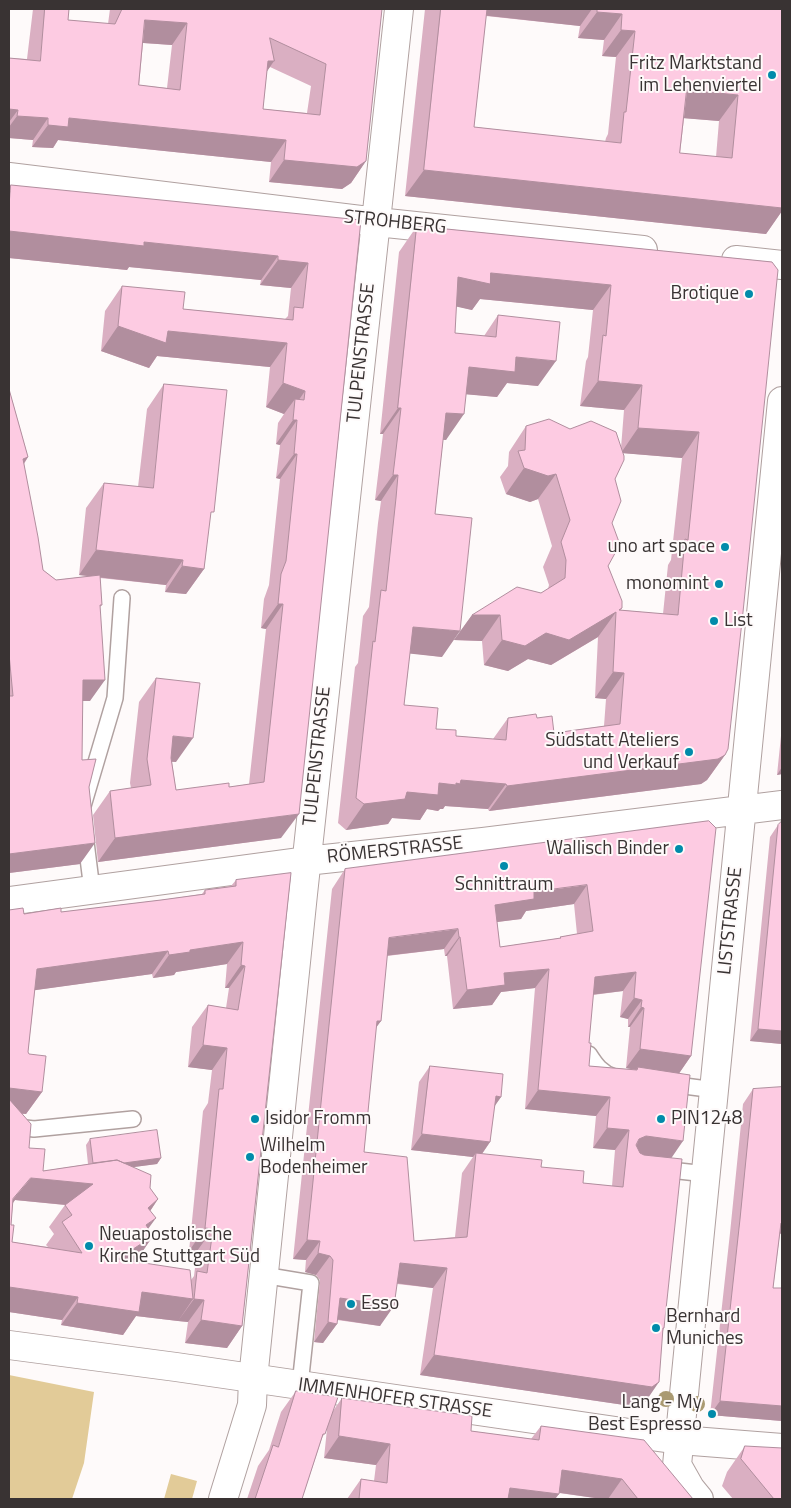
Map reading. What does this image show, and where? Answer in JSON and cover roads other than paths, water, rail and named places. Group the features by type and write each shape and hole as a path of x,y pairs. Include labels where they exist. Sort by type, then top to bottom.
{"street":[{"name":"TULPENSTRASSE","path":"223,1499 252,1406 263,1275 306,861 399,9"},
{"name":"STROHBERG","path":"9,177 376,222 669,252"},
{"path":"716,258 782,265"},
{"name":"LISTSTRASSE","path":"699,1499 690,1488 677,1465 742,810 778,492 782,402"},
{"name":"RÖMERSTRASSE","path":"9,900 306,861 483,842 782,805"},
{"name":"IMMENHOFER STRASSE","path":"9,1345 680,1440 782,1448"}],"lane":[{"path":"92,890 82,808 115,698 122,598"},
{"path":"589,1054 603,1073 632,1079"},
{"path":"651,1082 715,1090"},
{"path":"9,1126 34,1129 133,1119"},
{"path":"651,1167 706,1174"},
{"path":"263,1275 311,1282 300,1385"}],"place":[{"name":"Fritz Marktstand im Lehenviertel","path":"772,75"},
{"name":"Brotique","path":"749,294"},
{"name":"uno art space","path":"725,547"},
{"name":"monomint","path":"719,584"},
{"name":"List","path":"714,621"},
{"name":"Südstatt Ateliers und Verkauf","path":"689,752"},
{"name":"Wallisch Binder","path":"679,849"},
{"name":"Schnittraum","path":"504,866"},
{"name":"Isidor Fromm","path":"255,1119"},
{"name":"PIN1248","path":"661,1119"},
{"name":"Wilhelm Bodenheimer","path":"250,1157"},
{"name":"Neuapostolische Kirche Stuttgart Süd","path":"89,1246"},
{"name":"Esso","path":"351,1304"},
{"name":"Bernhard Muniches","path":"656,1328"},
{"name":"Lang - My Best Espresso","path":"712,1414"}]}
